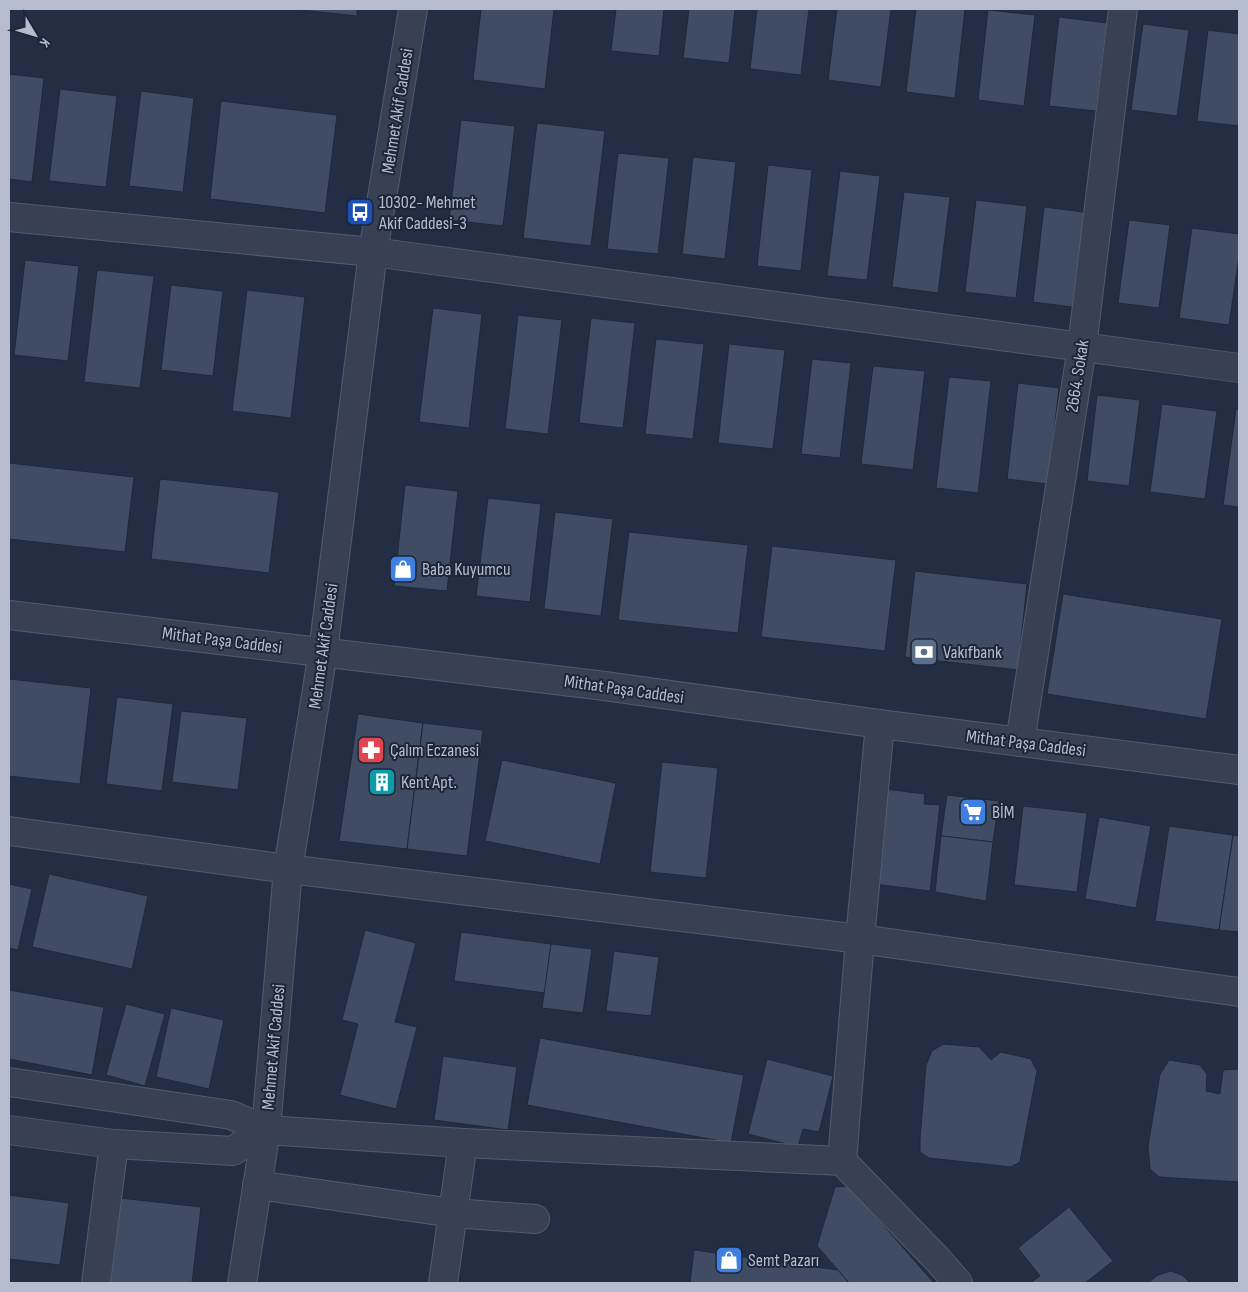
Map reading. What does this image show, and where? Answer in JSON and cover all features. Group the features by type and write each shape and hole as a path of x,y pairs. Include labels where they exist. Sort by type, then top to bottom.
{"street":[{"name":"Mehmet Akif Caddesi","path":"242,1283 264,1130 288,869 323,652 374,252 414,9"},
{"name":"2664. Sokak","path":"1020,742 1082,347 1123,9"},
{"path":"9,217 374,252 1239,368"},
{"name":"Mithat Paşa Caddesi","path":"9,615 597,685 880,724 1239,770"},
{"path":"842,1161 880,724"},
{"path":"9,830 288,869 860,939 1239,992"},
{"path":"9,1082 231,1115 264,1130 463,1143 842,1161 958,1283"},
{"path":"9,1130 114,1144 233,1151 264,1130"},
{"path":"443,1283 463,1143"},
{"path":"96,1283 114,1144"},
{"path":"257,1185 453,1213 535,1219"}],"building":[{"path":"293,9 357,9 357,16"},
{"path":"481,9 554,9 545,89 473,80"},
{"path":"616,9 664,9 659,56 611,51"},
{"path":"689,9 735,9 729,63 683,58"},
{"path":"757,9 809,9 801,75 750,69"},
{"path":"837,9 891,9 881,87 828,80"},
{"path":"916,9 965,9 955,98 906,92"},
{"path":"988,10 1035,15 1024,106 978,100"},
{"path":"1059,17 1107,23 1096,111 1049,106"},
{"path":"1143,24 1189,30 1177,116 1131,110"},
{"path":"1208,30 1239,34 1239,126 1197,121"},
{"path":"9,74 44,78 32,182 9,179"},
{"path":"60,89 117,96 106,187 49,181"},
{"path":"141,91 194,98 183,192 129,186"},
{"path":"221,101 337,115 325,213 210,199"},
{"path":"461,120 515,126 503,226 449,220"},
{"path":"537,123 605,131 591,246 523,238"},
{"path":"618,153 669,158 658,254 607,249"},
{"path":"693,157 736,162 725,259 682,254"},
{"path":"768,165 812,170 801,271 757,266"},
{"path":"840,171 880,176 867,280 827,276"},
{"path":"904,192 950,197 938,293 892,287"},
{"path":"976,200 1027,206 1016,298 965,292"},
{"path":"1044,207 1091,213 1080,308 1033,302"},
{"path":"1129,220 1170,225 1159,308 1118,303"},
{"path":"1192,228 1239,234 1239,257 1229,325 1179,318"},
{"path":"25,260 79,266 68,361 14,355"},
{"path":"97,270 154,276 140,388 84,382"},
{"path":"171,285 223,291 213,376 161,370"},
{"path":"247,290 305,297 291,418 232,411"},
{"path":"433,308 482,314 469,428 419,422"},
{"path":"518,315 562,320 548,434 505,429"},
{"path":"591,318 635,323 623,428 579,423"},
{"path":"656,339 704,344 693,439 645,434"},
{"path":"729,344 785,350 773,449 718,443"},
{"path":"812,359 851,363 840,458 801,454"},
{"path":"873,366 925,371 913,470 861,464"},
{"path":"949,377 991,381 978,493 936,488"},
{"path":"1018,383 1059,388 1048,484 1007,479"},
{"path":"1097,395 1140,400 1129,486 1087,481"},
{"path":"1162,404 1217,411 1205,499 1150,492"},
{"path":"1236,409 1239,410 1239,507 1223,505"},
{"path":"9,463 134,477 125,552 9,539"},
{"path":"160,479 279,492 269,573 151,559"},
{"path":"405,485 458,491 447,591 394,586"},
{"path":"488,498 541,504 530,602 476,596"},
{"path":"555,512 613,519 601,616 544,609"},
{"path":"629,532 748,545 738,633 618,620"},
{"path":"772,546 896,560 885,651 761,637"},
{"path":"915,571 1027,584 1018,670 905,657"},
{"path":"1063,594 1222,619 1206,719 1047,694"},
{"path":"9,679 91,688 80,784 9,776"},
{"path":"117,697 173,704 162,791 106,784"},
{"path":"181,711 247,718 238,790 172,782"},
{"name":"Kent Apt.","path":"358,714 423,723 407,849 339,841"},
{"path":"423,723 483,730 467,856 407,849"},
{"path":"502,760 616,783 600,864 485,841"},
{"path":"662,762 718,768 706,878 650,872"},
{"path":"885,789 925,794 924,804 940,805 930,891 874,884"},
{"path":"947,795 999,801 993,842 941,836"},
{"path":"1023,806 1087,813 1077,892 1014,885"},
{"path":"1099,817 1151,826 1136,908 1085,899"},
{"path":"1169,826 1233,835 1219,930 1155,921"},
{"path":"1233,835 1239,836 1239,932 1219,930"},
{"path":"941,836 993,842 986,901 935,892"},
{"path":"49,874 148,896 132,969 32,947"},
{"path":"9,884 32,889 18,950 9,948"},
{"path":"365,930 416,943 395,1022 417,1027 396,1109 340,1095 358,1024 342,1020"},
{"path":"461,932 551,944 545,993 454,981"},
{"path":"551,944 592,949 583,1013 542,1008"},
{"path":"614,951 659,957 651,1016 606,1011"},
{"path":"9,990 104,1007 92,1075 9,1059"},
{"path":"126,1004 165,1014 145,1086 106,1075"},
{"path":"171,1008 224,1020 209,1089 156,1077"},
{"path":"540,1038 744,1075 731,1143 527,1105"},
{"path":"943,1044 979,1047 991,1060 1001,1052 1031,1059 1037,1071 1020,1162 1011,1167 929,1158 920,1152 926,1065 932,1051"},
{"path":"443,1056 517,1067 508,1130 434,1120"},
{"path":"767,1059 833,1076 819,1132 803,1129 798,1147 748,1134"},
{"path":"1169,1060 1200,1065 1207,1074 1206,1091 1220,1094 1223,1070 1239,1069 1239,1182 1159,1177 1150,1169 1148,1146 1160,1074"},
{"path":"849,1186 934,1283 849,1283 817,1246 835,1187"},
{"path":"9,1195 69,1203 60,1265 9,1259"},
{"path":"120,1198 201,1207 192,1283 110,1283"},
{"path":"1069,1207 1113,1261 1085,1283 1030,1283 1040,1276 1018,1248"},
{"name":"Semt Pazarı","path":"694,1250 838,1270 849,1283 690,1283"},
{"path":"1171,1271 1182,1275 1190,1283 1148,1283 1158,1275"}],"place":[{"name":"10302- Mehmet Akif Caddesi-3","path":"360,212"},
{"name":"Baba Kuyumcu","path":"403,569"},
{"name":"Vakıfbank","path":"924,652"},
{"name":"Çalım Eczanesi","path":"371,750"},
{"name":"Kent Apt.","path":"382,782"},
{"name":"BİM","path":"973,812"},
{"name":"Semt Pazarı","path":"729,1260"}]}
